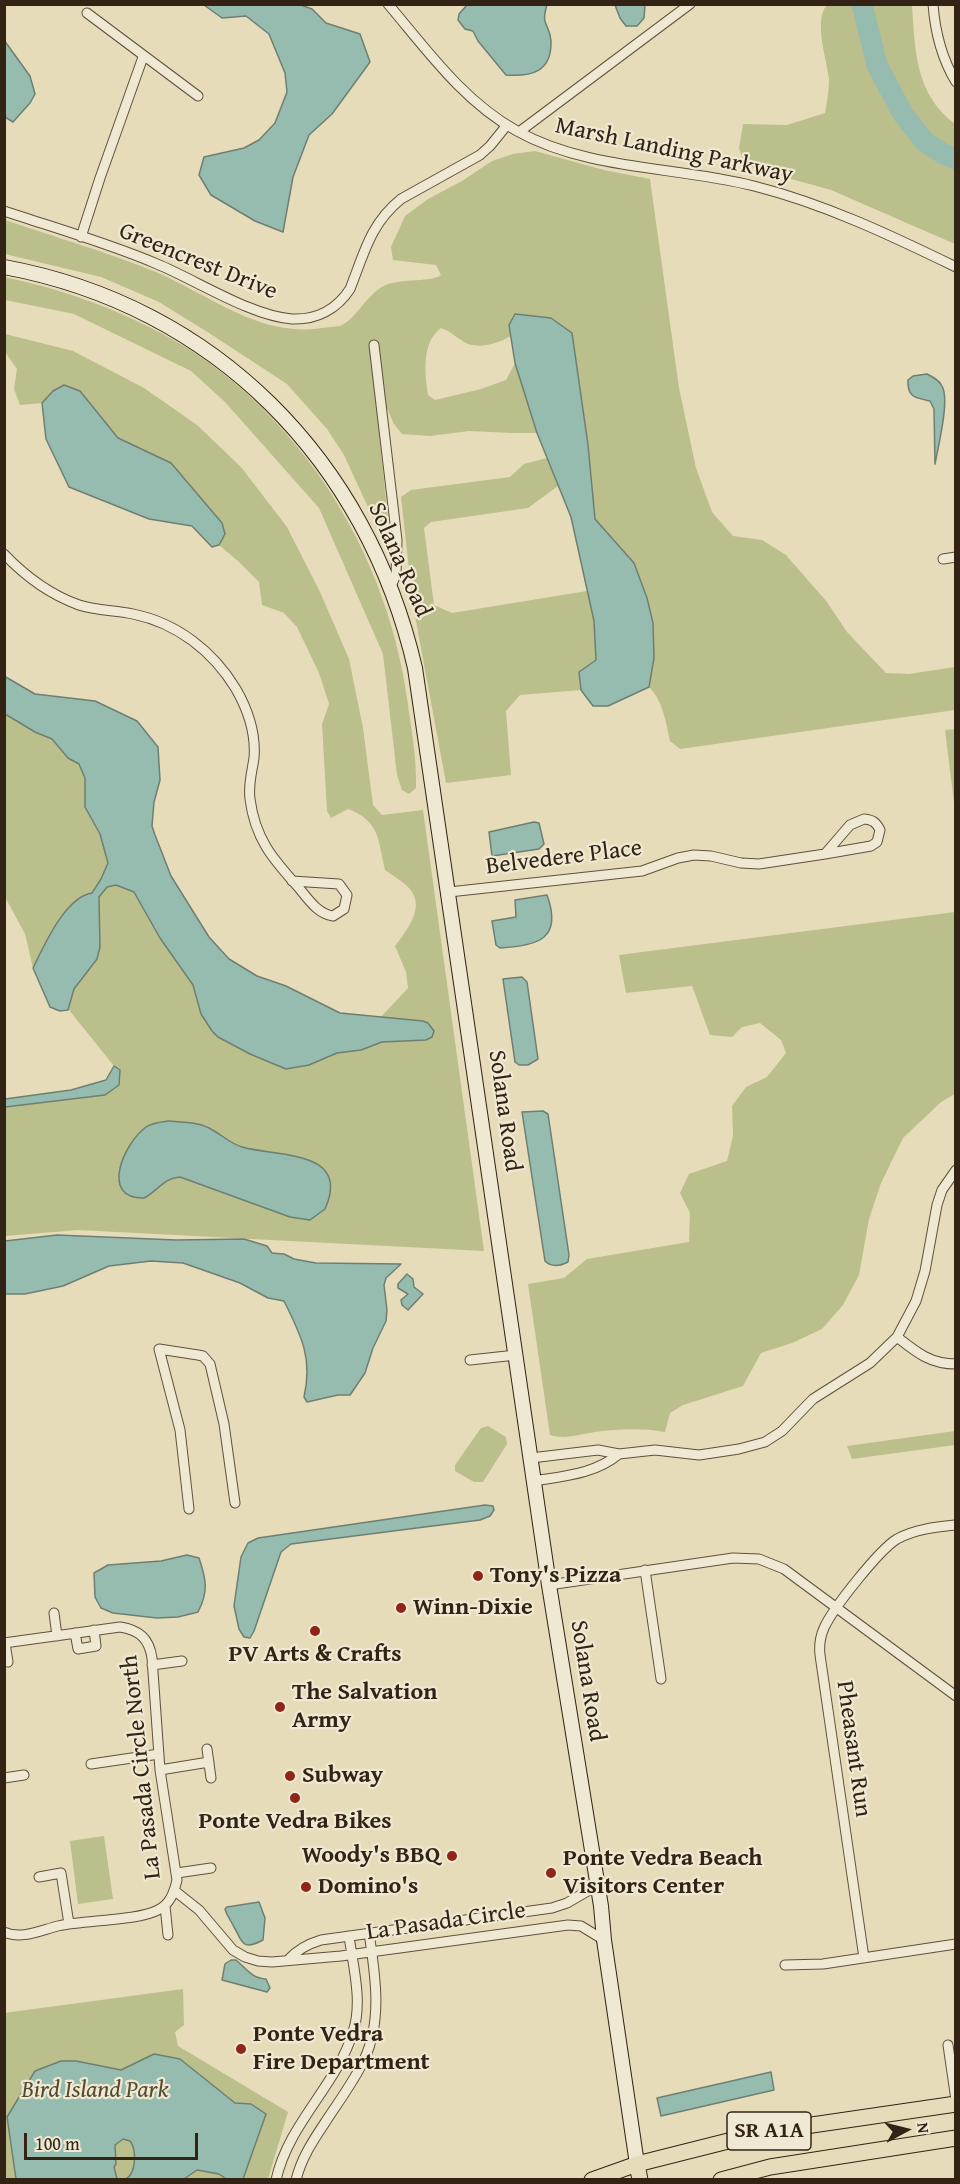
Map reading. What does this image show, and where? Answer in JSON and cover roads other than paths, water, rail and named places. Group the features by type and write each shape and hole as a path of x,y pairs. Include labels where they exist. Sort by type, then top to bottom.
{"main road":[{"name":"SR A1A","path":"592,2180 637,2164 764,2132 956,2102"},
{"name":"SR A1A","path":"721,2180 770,2167 956,2138"},
{"path":"637,2164 640,2180"}],"street":[{"name":"Marsh Landing Parkway","path":"388,4 470,98 519,132 570,153 610,162 711,177 794,197 872,227 956,267"},
{"path":"519,132 690,4"},
{"path":"933,4 937,36 956,82"},
{"path":"87,13 198,96"},
{"path":"81,237 143,57"},
{"name":"Greencrest Drive","path":"4,211 157,264 267,314 294,319 311,318 330,310 345,297 374,228 390,207 480,155 507,125"},
{"name":"Solana Road","path":"4,267 50,277 121,302 176,330 224,363 284,417 335,480 357,515 391,586 415,668 549,1585 598,1885 637,2164"},
{"path":"374,345 397,540 396,575 391,586"},
{"path":"4,554 27,575 64,599 99,610 132,614 154,620 180,632 212,657 237,690 252,726 254,743 250,797 257,831 267,850 292,880 320,912 333,916 344,909 347,895 339,884 292,880"},
{"path":"943,559 956,557"},
{"name":"Belvedere Place","path":"449,892 642,871 678,858 694,855 759,864 825,854 871,846 879,837 880,830 877,824 872,820 857,820 825,854"},
{"path":"531,1458 598,1450 619,1454 656,1450 699,1455 739,1449 765,1442 782,1431 813,1399 870,1363 897,1337 916,1301 925,1270 936,1205 942,1190 956,1170"},
{"path":"897,1337 928,1359 956,1364"},
{"path":"189,1509 180,1430 159,1349 198,1355 210,1364 225,1426 235,1503"},
{"path":"470,1360 516,1355"},
{"path":"534,1481 592,1470 619,1454"},
{"name":"Pheasant Run","path":"864,1958 820,1655 821,1635 837,1608 879,1553 890,1543 912,1532 956,1525"},
{"path":"549,1585 733,1558 759,1559 784,1569 956,1696"},
{"path":"645,1570 661,1679"},
{"path":"54,1613 57,1636"},
{"name":"La Pasada Circle North","path":"94,1630 131,1628 146,1639 150,1647 160,1770 177,1873 175,1891"},
{"path":"8,1662 5,1643 94,1630 96,1646 78,1649 75,1633"},
{"path":"152,1665 182,1661"},
{"path":"207,1749 211,1778"},
{"path":"91,1764 159,1754"},
{"path":"160,1770 209,1762"},
{"path":"4,1778 24,1775"},
{"path":"177,1873 212,1868"},
{"path":"39,1877 62,1873 69,1924"},
{"name":"La Pasada Circle","path":"289,1959 295,1952 309,1944 349,1936 552,1908 567,1903 598,1885"},
{"path":"4,1932 19,1935 69,1924 147,1914 165,1906 175,1891"},
{"name":"La Pasada Circle","path":"175,1891 200,1910 226,1943 239,1953 258,1961 312,1959 371,1952 568,1924 581,1926 604,1940"},
{"path":"165,1906 168,1935"},
{"path":"296,2180 307,2151 365,2058 372,2037 376,1993 369,1933"},
{"path":"276,2180 285,2153 339,2064 353,2033 357,2001 349,1936"},
{"path":"785,1965 824,1964 956,1944"},
{"path":"948,2044 956,2102"},
{"path":"307,2115 324,2125"}],"water":[{"path":"204,5 301,5 312,9 326,23 360,34 370,62 332,114 309,135 293,177 283,232 255,221 211,195 199,175 204,157 244,148 259,140 275,123 287,92 285,73 269,34 246,16 222,18"},
{"path":"467,5 547,5 545,21 551,41 548,60 544,66 524,75 506,75 478,41 473,31 465,29 458,20 459,14"},
{"path":"615,5 645,5 644,18 637,26 626,26"},
{"path":"4,40 30,76 35,94 13,122 5,117"},
{"path":"515,314 551,318 572,333 588,445 595,519 634,563 647,598 653,623 654,658 649,687 608,706 593,706 581,690 579,672 596,660 594,621 571,517 537,433 515,363 509,325"},
{"path":"927,374 942,386 945,402 935,464 934,409 930,401 913,396 908,386 908,380 913,376"},
{"path":"64,385 80,391 118,438 171,463 222,523 225,534 219,545 212,547 192,526 149,519 69,487 46,439 42,403 53,391"},
{"path":"4,676 35,694 95,701 137,721 158,747 160,780 154,802 152,826 155,835 171,876 209,937 229,959 257,976 286,986 340,1013 423,1021 428,1023 434,1031 432,1037 426,1040 382,1042 361,1050 337,1053 309,1065 286,1069 250,1054 218,1037 212,1031 201,1014 193,985 160,938 134,892 116,885 107,887 99,897 100,947 97,959 74,989 68,1010 60,1011 50,1007 33,968 56,924 73,903 82,896 92,893 108,863 100,834 85,807 85,778 79,764 68,758 52,739 35,732 5,714"},
{"path":"534,822 539,823 544,844 539,849 492,856 489,832"},
{"path":"547,895 552,922 544,937 536,942 514,947 500,948 496,945 492,921 516,917 515,900"},
{"path":"522,977 527,982 538,1059 528,1065 519,1065 515,1062 503,979"},
{"path":"114,1066 120,1070 119,1085 105,1095 5,1107 5,1099 71,1090 106,1080"},
{"path":"543,1111 548,1114 569,1255 568,1262 559,1265 545,1261 522,1112"},
{"path":"169,1121 200,1125 242,1147 290,1155 320,1166 328,1175 331,1190 325,1209 310,1220 290,1217 180,1177 165,1182 144,1198 130,1196 122,1190 119,1180 120,1169 130,1145 146,1127"},
{"path":"57,1235 176,1240 244,1239 267,1246 272,1253 316,1263 401,1264 386,1278 384,1285 386,1321 373,1348 365,1373 350,1395 338,1395 307,1402 304,1397 307,1370 304,1347 284,1301 268,1298 240,1283 183,1263 151,1261 109,1266 63,1286 25,1294 5,1294 5,1241"},
{"path":"407,1274 413,1279 414,1287 423,1294 408,1310 402,1305 401,1300 408,1294 398,1288 398,1284"},
{"path":"485,1505 493,1506 494,1510 490,1516 480,1520 291,1544 281,1552 250,1638 244,1637 239,1629 234,1606 241,1557 248,1543 258,1538"},
{"path":"187,1555 199,1558 205,1579 204,1598 198,1612 178,1617 157,1618 113,1613 101,1608 95,1597 94,1573 108,1565 161,1561"},
{"path":"259,1902 265,1918 263,1940 246,1945 225,1909"},
{"path":"236,1960 253,1975 266,1979 270,1988 267,1992 222,1980 225,1964"},
{"path":"154,2054 180,2059 235,2103 251,2104 266,2114 243,2179 226,2179 219,2174 197,2170 184,2179 126,2179 134,2167 134,2155 130,2141 123,2139 115,2145 116,2164 114,2167 117,2179 16,2179 7,2117 35,2071 61,2061 76,2061 121,2070"},
{"path":"771,2072 774,2090 661,2116 657,2098"}],"waterway":[{"path":"862,4 877,65 903,114 925,142 956,159"}],"place":[{"name":"Tony's Pizza","path":"478,1576"},
{"name":"Winn-Dixie","path":"401,1608"},
{"name":"PV Arts & Crafts","path":"315,1631"},
{"name":"The Salvation Army","path":"280,1707"},
{"name":"Subway","path":"290,1776"},
{"name":"Ponte Vedra Bikes","path":"295,1798"},
{"name":"Woody's BBQ","path":"452,1856"},
{"name":"Ponte Vedra Beach Visitors Center","path":"551,1873"},
{"name":"Domino's","path":"306,1887"},
{"name":"Ponte Vedra Fire Department","path":"241,2049"}],"park label":[{"name":"Bird Island Park","path":"95,2091"}]}
